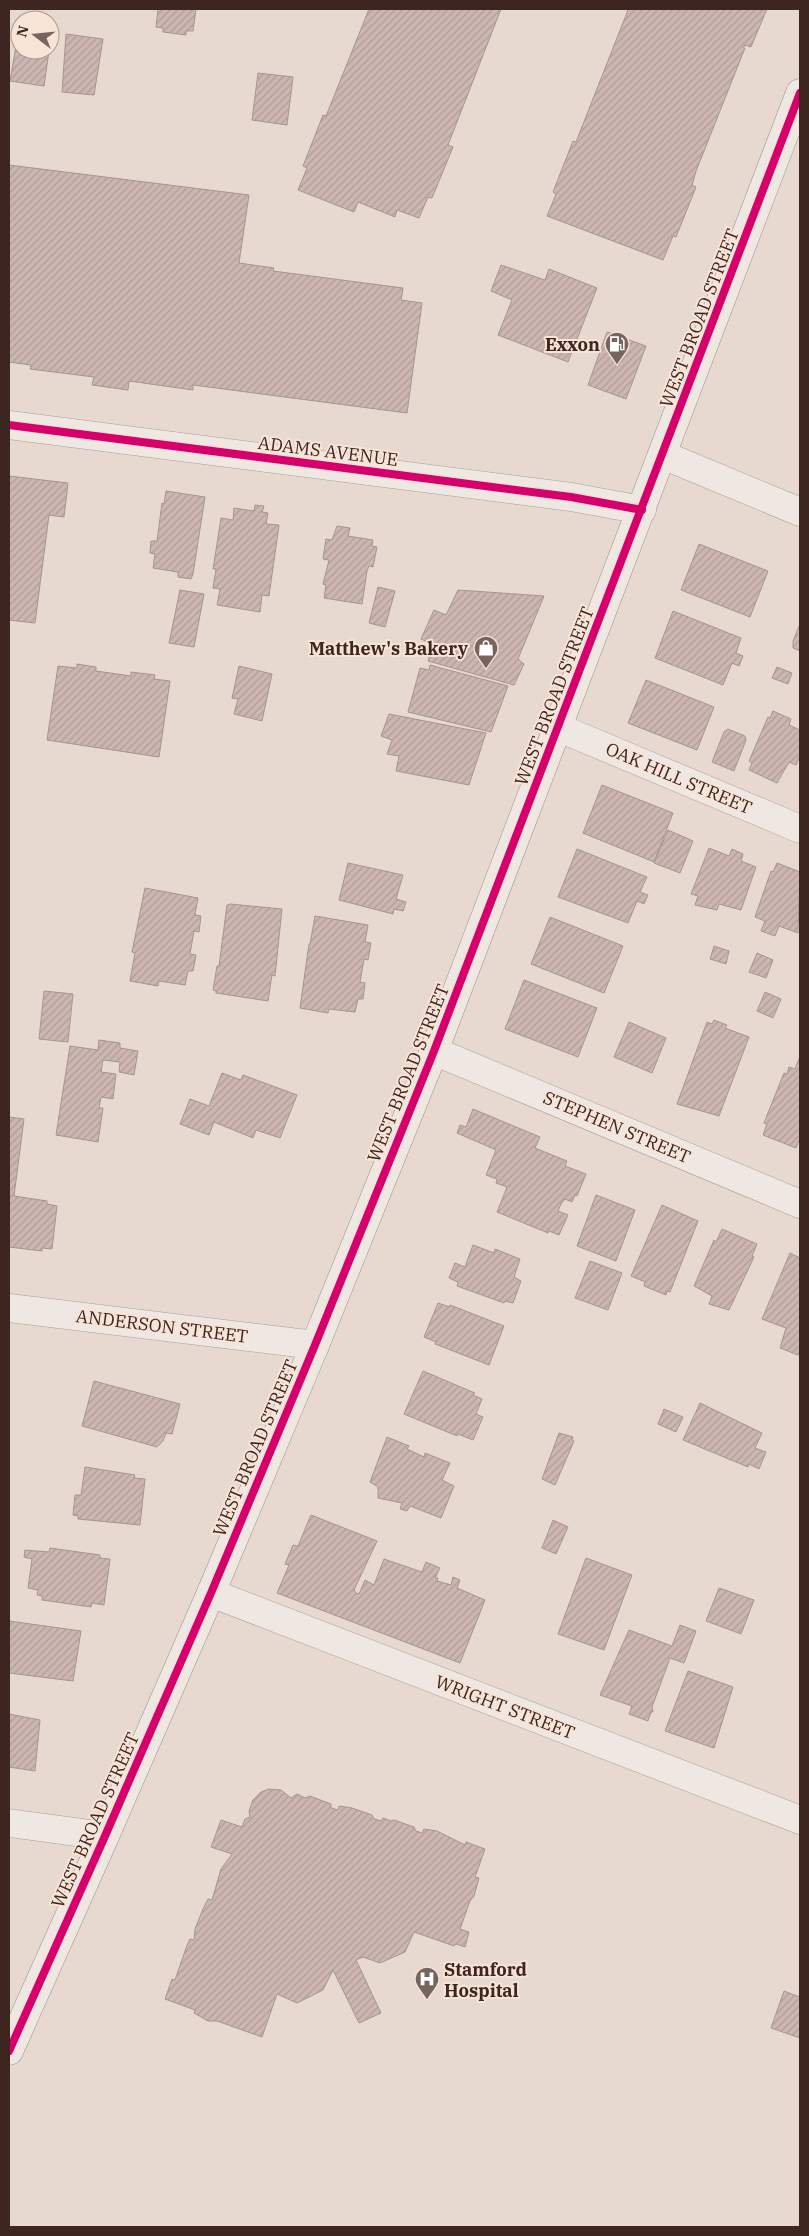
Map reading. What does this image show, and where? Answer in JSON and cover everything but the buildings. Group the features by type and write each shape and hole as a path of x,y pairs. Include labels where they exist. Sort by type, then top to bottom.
{"street":[{"name":"WEST BROAD STREET","path":"9,2051 105,1836 315,1346 434,1051 800,93"},
{"name":"ADAMS AVENUE","path":"9,425 571,497 642,510"},
{"path":"663,455 800,512"},
{"name":"OAK HILL STREET","path":"557,727 800,829"},
{"name":"STEPHEN STREET","path":"434,1051 800,1204"},
{"name":"ANDERSON STREET","path":"9,1308 315,1346"},
{"name":"WRIGHT STREET","path":"210,1592 800,1820"},
{"path":"9,1823 105,1836"}],"cycle path":[{"path":"9,2051 211,1593 315,1345 434,1051 800,93"},
{"path":"9,425 571,497 642,510"}],"place":[{"name":"Exxon","path":"617,365"},
{"name":"Matthew's Bakery","path":"486,669"},
{"name":"Stamford Hospital","path":"427,2000"}]}
